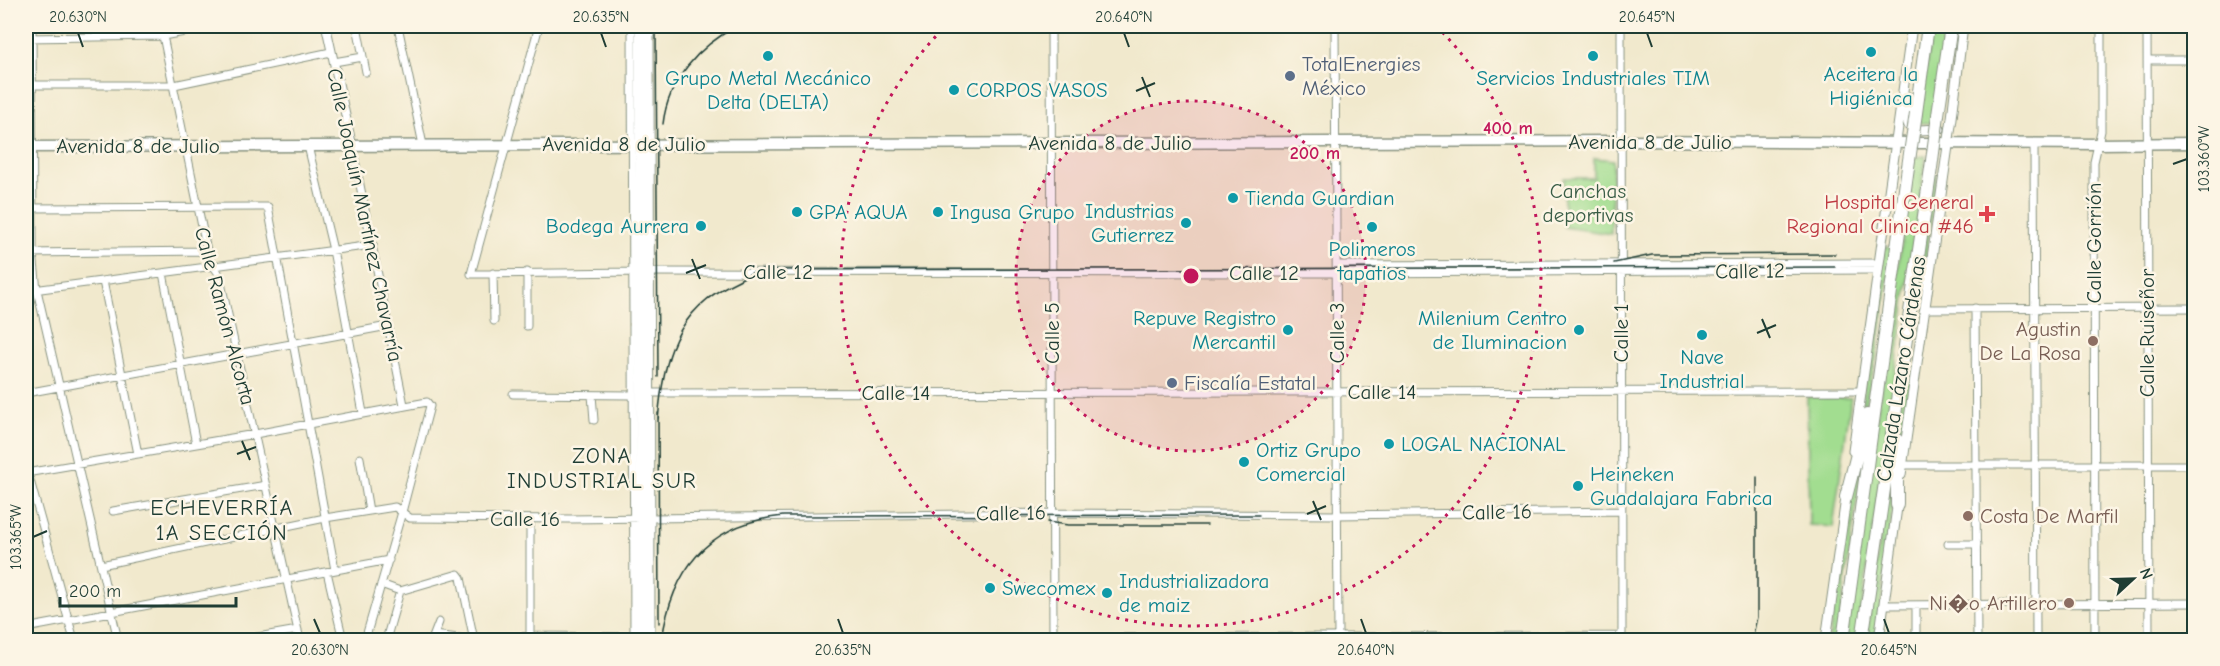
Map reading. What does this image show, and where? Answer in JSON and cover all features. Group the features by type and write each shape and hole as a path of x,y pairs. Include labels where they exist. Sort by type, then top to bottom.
{"highway":[{"name":"Calzada Lázaro Cárdenas","path":"1843,640 1928,26"},
{"name":"Calzada Lázaro Cárdenas","path":"1862,640 1951,26"},
{"path":"1846,497 1882,359"},
{"path":"1897,505 1898,400"}],"main road":[{"path":"640,26 642,518 651,640"},
{"path":"637,639 650,393 650,272 640,144 649,26"},
{"name":"Calzada Lázaro Cárdenas","path":"1826,640 1912,26"},
{"name":"Calzada Lázaro Cárdenas","path":"1879,640 1963,26"},
{"path":"1909,44 1907,123 1912,128 1941,129 1945,128 1952,118"},
{"name":"Avenida 8 de Julio","path":"29,147 1620,141 2194,143"}],"street":[{"path":"32,26 29,38 29,253 118,640"},
{"name":"Calle Ramón Alcorta","path":"161,26 208,258 219,274 300,640"},
{"path":"29,38 163,36 217,26"},
{"name":"Calle Joaquín Martínez Chavarría","path":"326,26 373,245 404,405"},
{"path":"357,26 366,72"},
{"path":"398,26 423,145"},
{"path":"539,26 471,273 633,272"},
{"path":"632,26 640,144 633,272 633,395 642,518"},
{"name":"Calle 5","path":"1051,26 1053,639"},
{"name":"Calle 3","path":"1335,26 1338,639"},
{"name":"Calle 1","path":"1621,26 1622,638"},
{"name":"Calle Gorrión","path":"2095,640 2094,162 2101,131 2101,26"},
{"name":"Calle Ruiseñor","path":"2147,26 2149,640"},
{"path":"29,85 174,85 331,52"},
{"path":"334,62 363,57"},
{"path":"2147,60 2194,60"},
{"path":"2034,144 2036,640"},
{"path":"308,146 333,250 363,413"},
{"path":"29,208 268,207 325,518 331,571 343,640"},
{"path":"26,291 373,245"},
{"path":"29,253 207,251"},
{"name":"Calle 12","path":"1336,265 1879,266"},
{"name":"Calle 12","path":"650,272 1052,274 1620,272 1879,266"},
{"path":"527,272 527,326"},
{"path":"163,273 196,444"},
{"path":"493,273 494,321"},
{"path":"103,281 138,454"},
{"path":"1975,308 1977,640"},
{"path":"1925,309 2194,308"},
{"path":"26,393 388,326"},
{"name":"Calle 14","path":"650,393 1861,392"},
{"path":"513,394 633,395"},
{"path":"592,395 594,420"},
{"path":"74,640 26,471 307,425 404,405 429,403 389,560 364,640"},
{"path":"360,458 369,512"},
{"path":"1903,465 2194,465"},
{"path":"113,511 266,485"},
{"name":"Calle 16","path":"101,565 325,518 394,507 410,518 530,519 1052,513 1338,515 1621,511"},
{"path":"530,519 530,638"},
{"path":"1948,544 1977,544"},
{"path":"26,628 389,560"},
{"path":"381,584 400,591 458,574 461,578 474,640"},
{"path":"386,640 400,591"},
{"path":"1884,605 2194,603"},
{"path":"1916,605 1916,640"},
{"path":"438,622 433,638 637,639"},
{"path":"240,640 298,630"},
{"path":"1053,639 1622,638"}],"green space":[{"path":"1932,26 1946,26 1932,123 1918,123"},
{"path":"1926,156 1857,640 1845,640 1914,157"},
{"name":"Canchas deportivas","path":"1594,158 1613,160 1611,234 1564,227 1564,178 1594,178"},
{"path":"1933,174 1937,175 1900,455 1901,396"},
{"path":"1885,247 1893,248 1876,359 1856,440"},
{"path":"1807,397 1851,398 1833,527 1809,525"},
{"path":"1867,427 1837,640 1829,640 1849,494"},
{"path":"1894,439 1893,503 1876,640 1866,640"}],"railway":[{"path":"656,26 658,377"},
{"path":"663,124 671,93 688,66 710,44 737,26"},
{"path":"1614,263 1652,255 1835,254"},
{"path":"658,421 660,399 669,358 686,322 698,307 715,294 760,270 1835,267"},
{"path":"658,413 659,623"},
{"path":"1752,640 1757,617 1757,477"},
{"path":"662,640 675,592 685,571 698,554 714,540 734,528 757,520 783,516 1259,515"},
{"path":"1047,522 1068,525 1207,525"}],"place":[{"name":"Aceitera la Higiénica","path":"1871,52"},
{"name":"Grupo Metal Mecánico Delta (DELTA)","path":"768,56"},
{"name":"Servicios Industriales TIM","path":"1593,56"},
{"name":"TotalEnergies México","path":"1290,76"},
{"name":"CORPOS VASOS","path":"954,90"},
{"name":"Tienda Guardian","path":"1233,198"},
{"name":"GPA AQUA","path":"797,212"},
{"name":"Ingusa Grupo","path":"938,212"},
{"name":"Hospital General Regional Clinica #46","path":"1987,214"},
{"name":"Industrias Gutierrez","path":"1186,223"},
{"name":"Bodega Aurrera","path":"701,226"},
{"name":"Polimeros tapatios","path":"1372,227"},
{"name":"Repuve Registro Mercantil","path":"1288,330"},
{"name":"Milenium Centro de Iluminacion","path":"1579,330"},
{"name":"Nave Industrial","path":"1702,335"},
{"name":"Agustin De La Rosa","path":"2093,341"},
{"name":"Fiscalía Estatal","path":"1172,383"},
{"name":"LOGAL NACIONAL","path":"1389,444"},
{"name":"Ortiz Grupo Comercial","path":"1244,462"},
{"name":"Heineken Guadalajara Fabrica","path":"1578,486"},
{"name":"Costa De Marfil","path":"1968,516"},
{"name":"Swecomex","path":"990,588"},
{"name":"Industrializadora de maiz","path":"1107,593"},
{"name":"Ni�o Artillero","path":"2069,603"}],"district":[{"name":"ZONA INDUSTRIAL SUR","path":"602,468"},
{"name":"ECHEVERRÍA 1A SECCIÓN","path":"222,520"}]}
